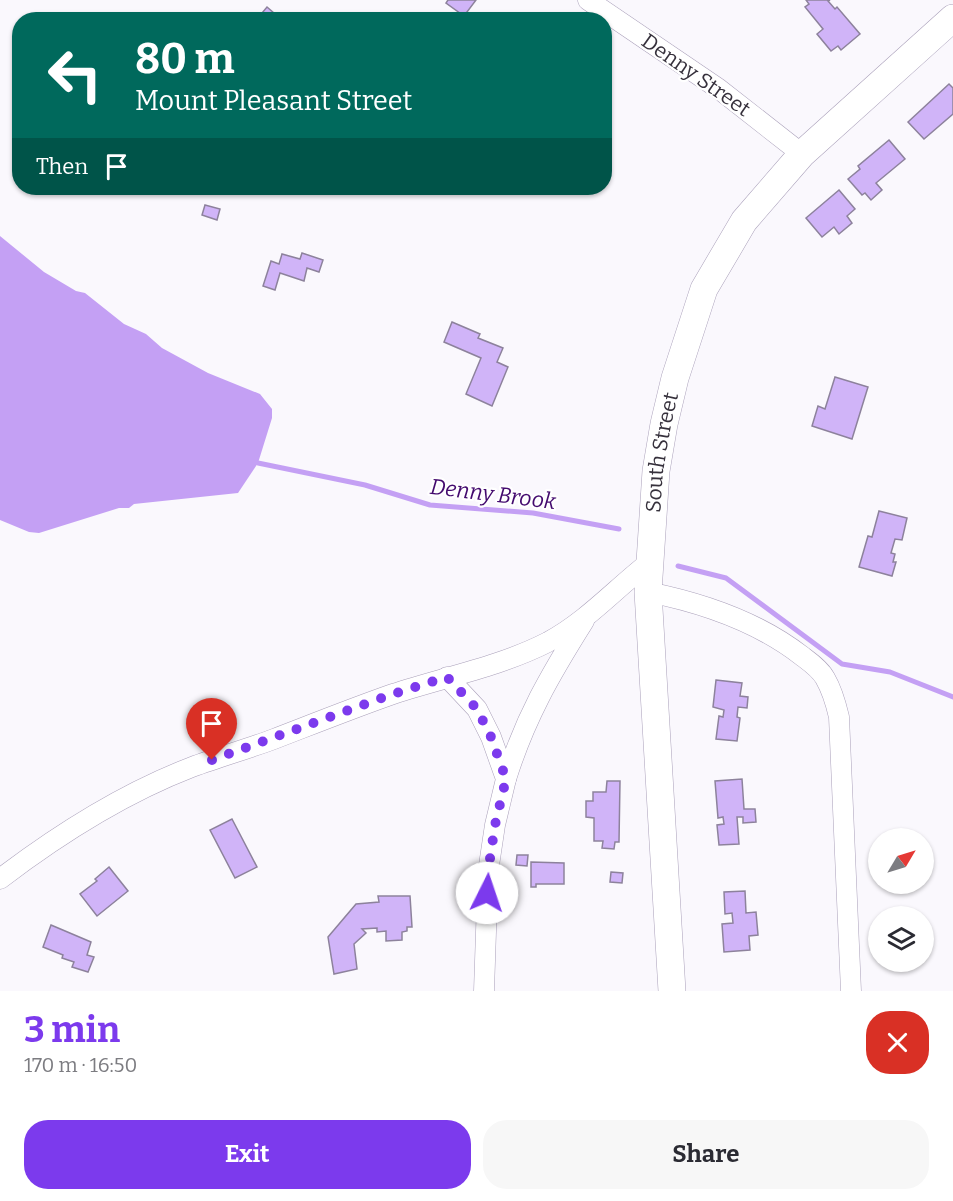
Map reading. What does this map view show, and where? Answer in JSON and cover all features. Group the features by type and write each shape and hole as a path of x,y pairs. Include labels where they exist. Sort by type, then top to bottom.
{"main road":[{"name":"South Street","path":"672,991 648,592 656,471 675,378 704,289 744,221 802,154 953,18"}],"street":[{"name":"Denny Street","path":"588,0 606,12"},
{"name":"Denny Street","path":"612,16 719,89 802,154"},
{"path":"0,879 79,823 154,783 390,695 511,659 549,641 587,617 651,561"},
{"path":"648,592 699,604 743,621 789,646 824,676 834,696 839,717 851,991"},
{"path":"484,991 488,872 495,825 506,779 524,727 543,688 587,617"},
{"path":"447,677 477,709 491,737 506,779"}],"shaded area":[{"path":"0,236 44,272 76,291 85,293 124,324 146,334 162,348 208,373 260,394 272,409 272,418 258,463 238,493 134,504 129,508 119,508 39,533 29,532 0,520"}],"building":[{"path":"448,0 476,0 467,12 458,12 446,3"},
{"path":"806,0 830,0 828,1 835,9 837,7 860,34 841,50 838,46 831,51 817,34 823,29 805,7 809,4"},
{"path":"267,7 273,12 263,12"},
{"path":"949,84 953,88 953,114 924,139 908,122"},
{"path":"889,140 905,159 876,183 882,190 871,200 865,193 862,195 848,179 860,169 858,166"},
{"path":"839,190 855,209 847,216 852,223 839,234 834,227 822,237 806,218"},
{"path":"205,205 220,209 217,220 202,215"},
{"path":"302,253 323,260 319,272 307,268 304,281 280,273 275,290 263,286 271,261 279,264 282,254 300,259"},
{"path":"452,322 480,334 478,338 503,348 497,362 508,367 492,406 466,394 481,358 444,342"},
{"path":"835,377 868,387 852,439 812,426 818,406 825,409"},
{"path":"879,511 907,518 902,540 895,539 891,553 895,554 893,562 896,562 892,576 859,567 868,536 872,537"},
{"path":"716,680 742,683 740,696 748,697 747,708 738,707 737,717 740,718 737,741 716,739 719,716 723,717 724,710 713,707"},
{"path":"742,779 744,809 755,809 756,822 743,823 743,817 737,817 739,844 719,845 717,825 724,824 723,817 718,818 715,781"},
{"path":"607,781 620,781 619,842 615,842 614,849 602,848 603,841 594,841 594,818 586,817 586,801 593,801 593,792 606,792"},
{"path":"232,819 257,867 235,878 210,830"},
{"path":"517,855 528,855 527,866 516,865"},
{"path":"531,862 564,863 564,884 536,884 536,887 531,887"},
{"path":"109,867 128,891 97,916 80,894 97,881 95,879"},
{"path":"611,872 623,873 622,883 610,882"},
{"path":"745,891 746,913 756,912 758,935 749,936 750,950 724,952 722,924 733,923 732,913 725,914 724,892"},
{"path":"378,896 410,896 412,927 407,927 407,931 402,932 402,940 386,941 386,931 377,932 377,928 362,929 366,933 354,944 357,969 334,974 328,937 356,904 379,902"},
{"path":"51,925 91,942 87,955 94,957 88,972 72,967 74,962 43,947"}],"waterway":[{"name":"Denny Brook","path":"258,463 365,485 430,505 533,513 619,529"},
{"name":"Denny Brook","path":"678,566 726,578 842,664 890,672 953,697"}],"route":[{"path":"212,760 390,695 447,677 477,709 491,737 506,779 495,825 487,893"}]}
